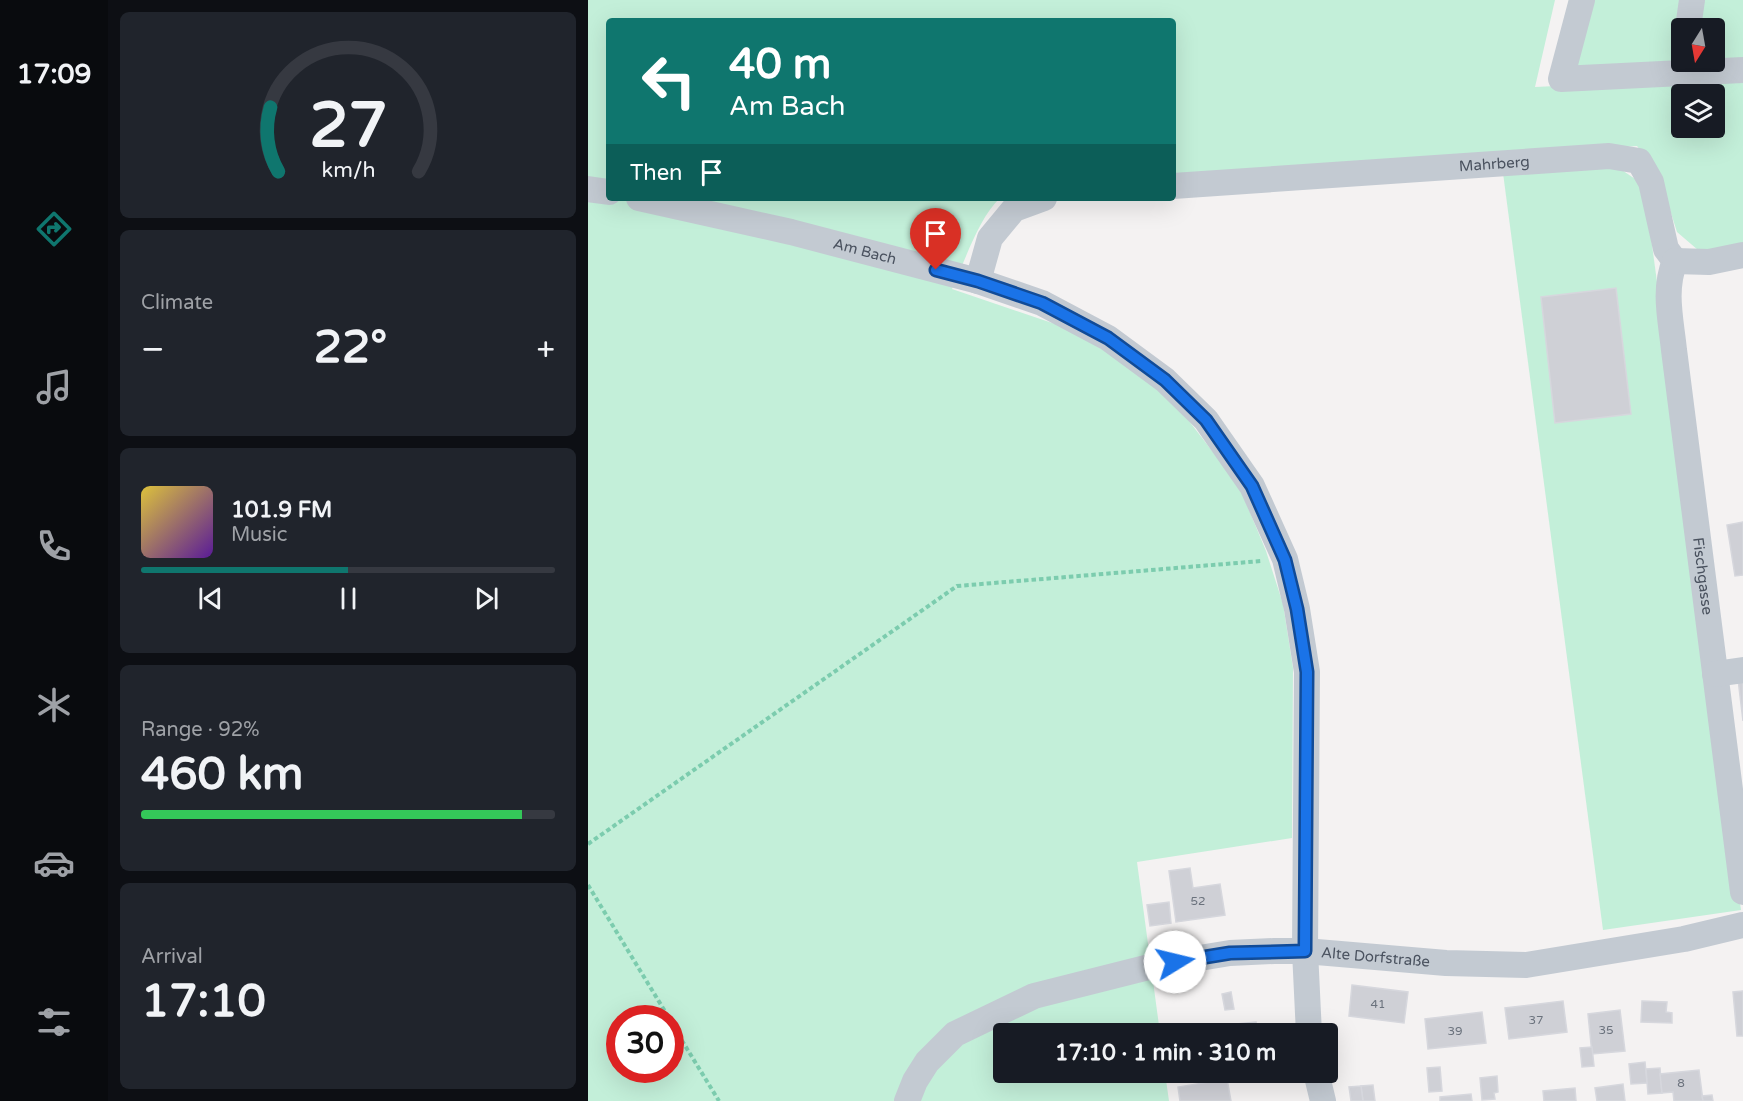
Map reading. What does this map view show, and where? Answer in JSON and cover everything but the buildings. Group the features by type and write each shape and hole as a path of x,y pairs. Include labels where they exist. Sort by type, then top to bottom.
{"street":[{"path":"1582,0 1561,79 1671,68"},
{"path":"1689,18 1692,0"},
{"path":"1725,69 1743,70"},
{"name":"Mahrberg","path":"1176,186 1609,156 1639,161 1651,182 1666,249 1675,261"},
{"path":"588,189 606,192"},
{"name":"Am Bach","path":"652,201 791,232 978,281 1042,303 1108,338 1165,380 1206,420 1252,486 1285,560 1297,609 1307,672 1305,951 1308,1023"},
{"path":"978,281 990,238 1014,209 1036,201"},
{"path":"1675,261 1710,262 1743,255"},
{"name":"Fischgasse","path":"1675,261 1667,288 1742,882"},
{"path":"1715,674 1743,670"},
{"name":"Alte Dorfstraße","path":"907,1101 927,1062 955,1034 1034,996 1157,965 1230,953 1305,951 1446,963 1526,965 1684,939 1743,925"},
{"path":"1319,1083 1323,1101"}],"path":[{"path":"588,844 957,586 1285,560"},
{"path":"588,885 661,1005"},
{"path":"684,1043 719,1101"}],"green space":[{"path":"588,0 1555,0 1535,87 1743,77 1743,252 1698,250 1677,232 1658,172 1637,146 1176,177 1176,18 606,18 606,201 997,201 985,217 952,289 1061,326 1123,361 1159,390 1189,421 1239,486 1266,551 1283,604 1293,668 1292,838 1137,862 1159,1023 993,1023 993,1083 1166,1083 1169,1101 588,1101"},
{"path":"1569,0 1743,0 1743,65 1725,66 1725,18 1671,18 1671,68 1553,73"},
{"path":"1610,162 1644,185 1741,910 1603,930 1503,173"}],"route":[{"path":"936,270 978,281 1042,303 1108,338 1165,380 1206,420 1252,486 1285,560 1297,609 1307,672 1305,951 1230,953 1175,962"}]}
